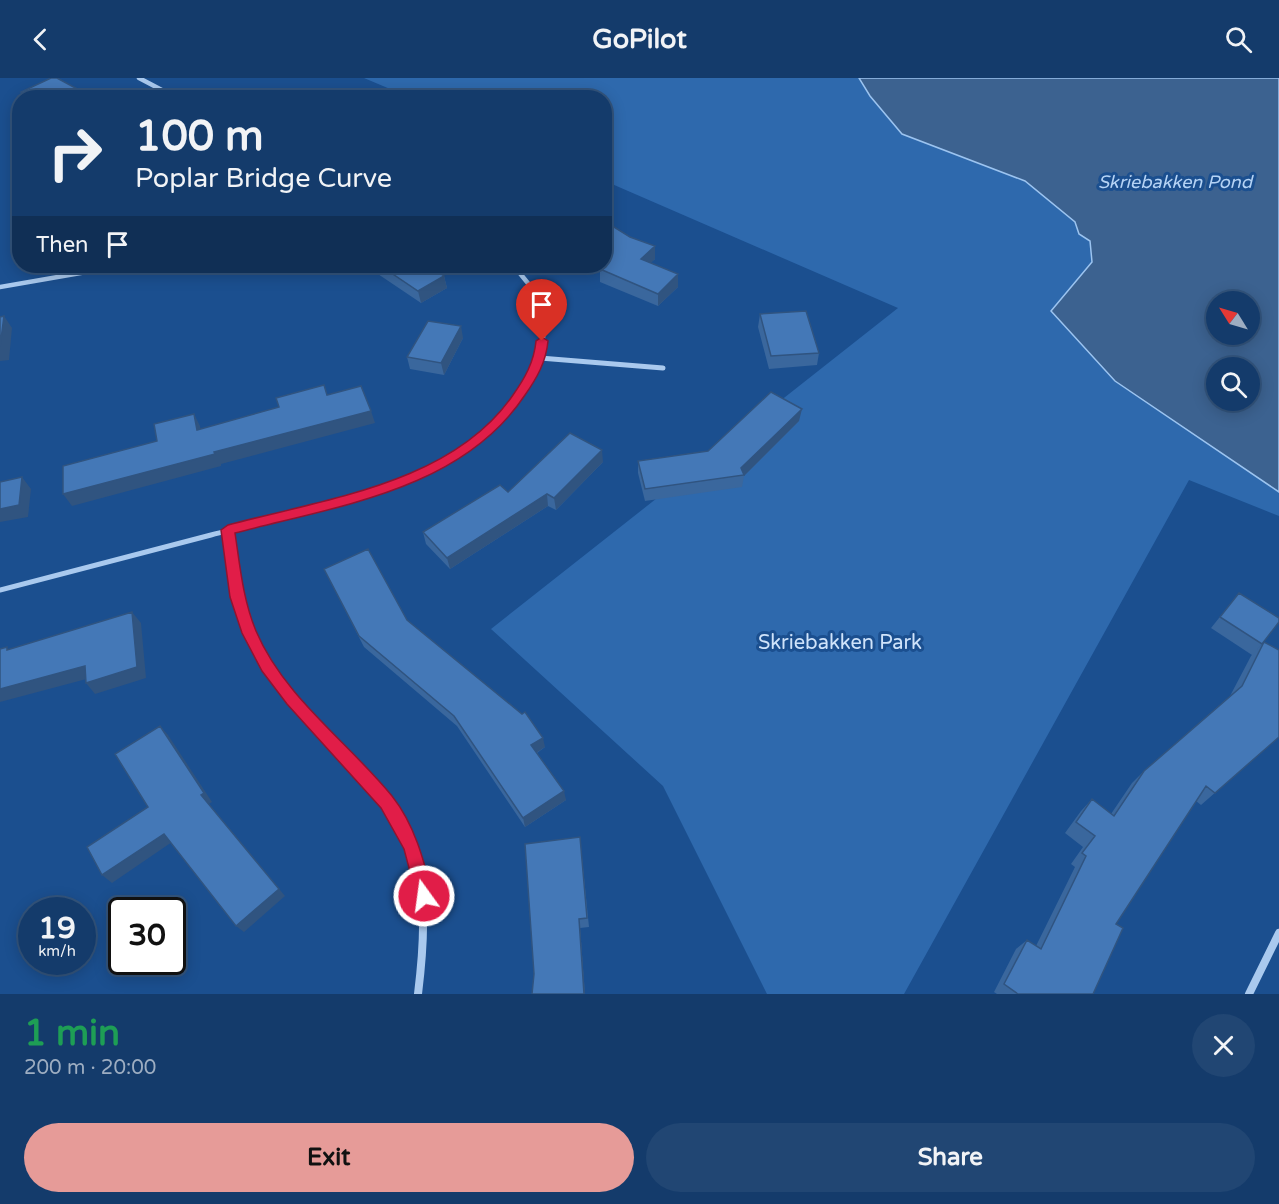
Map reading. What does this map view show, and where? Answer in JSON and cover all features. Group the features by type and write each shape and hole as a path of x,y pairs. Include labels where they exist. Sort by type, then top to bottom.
{"street":[{"path":"139,78 162,90"},
{"path":"0,287 81,273"},
{"path":"0,590 373,492 427,471 471,446 507,413 529,381 540,358 542,313 530,284 520,273"},
{"path":"540,358 663,369"},
{"path":"228,530 238,597 249,633 267,667 292,699 387,803 411,846 424,896 423,956 418,994"},
{"path":"1249,994 1279,933"}],"green space":[{"name":"Skriebakken Park","path":"364,78 1279,78 1279,516 1189,480 904,994 767,994 663,786 491,629 898,308 612,184 612,90 392,90"}],"water":[{"name":"Skriebakken Pond","path":"859,78 1279,78 1279,492 1115,381 1051,311 1092,262 1090,241 1079,234 1075,222 1025,181 902,134 870,96"}],"building":[{"path":"51,78 57,78 79,90 25,90"},
{"path":"612,226 630,237 655,246 641,259 678,274 658,294 609,273 612,273"},
{"path":"391,273 440,273 444,276 418,291"},
{"path":"806,311 819,353 771,356 760,314"},
{"path":"4,316 0,347 0,317"},
{"path":"428,321 461,326 441,363 407,357"},
{"path":"324,385 327,395 361,386 371,411 63,494 63,466 157,441 154,424 194,414 197,430 279,407 276,398"},
{"path":"771,392 802,409 741,468 744,475 645,489 638,461 708,451"},
{"path":"570,433 602,450 554,498 547,494 447,558 423,532 500,485 508,492"},
{"path":"22,477 19,505 0,509 0,482"},
{"path":"368,549 407,620 522,714 525,712 543,738 531,745 564,791 523,818 454,716 359,636 324,569"},
{"path":"1239,593 1279,618 1279,622 1262,644 1220,617"},
{"path":"132,612 137,667 86,683 85,666 0,689 0,649 7,647 7,650"},
{"path":"1264,642 1279,650 1279,737 1215,793 1206,786 1116,924 1123,928 1093,994 1018,994 1004,984 1027,940 1041,949 1086,856 1082,853 1095,836 1076,822 1092,799 1114,816 1144,771 1242,686"},
{"path":"160,726 204,793 201,795 279,889 236,926 164,834 102,875 87,847 148,807 115,754"},
{"path":"580,837 587,918 579,919 584,994 532,994 534,974 525,844"}],"route":[{"path":"424,896 411,846 387,803 292,699 267,667 249,633 238,597 228,530 373,492 427,471 471,446 507,413 529,381 540,358 542,341"}]}
